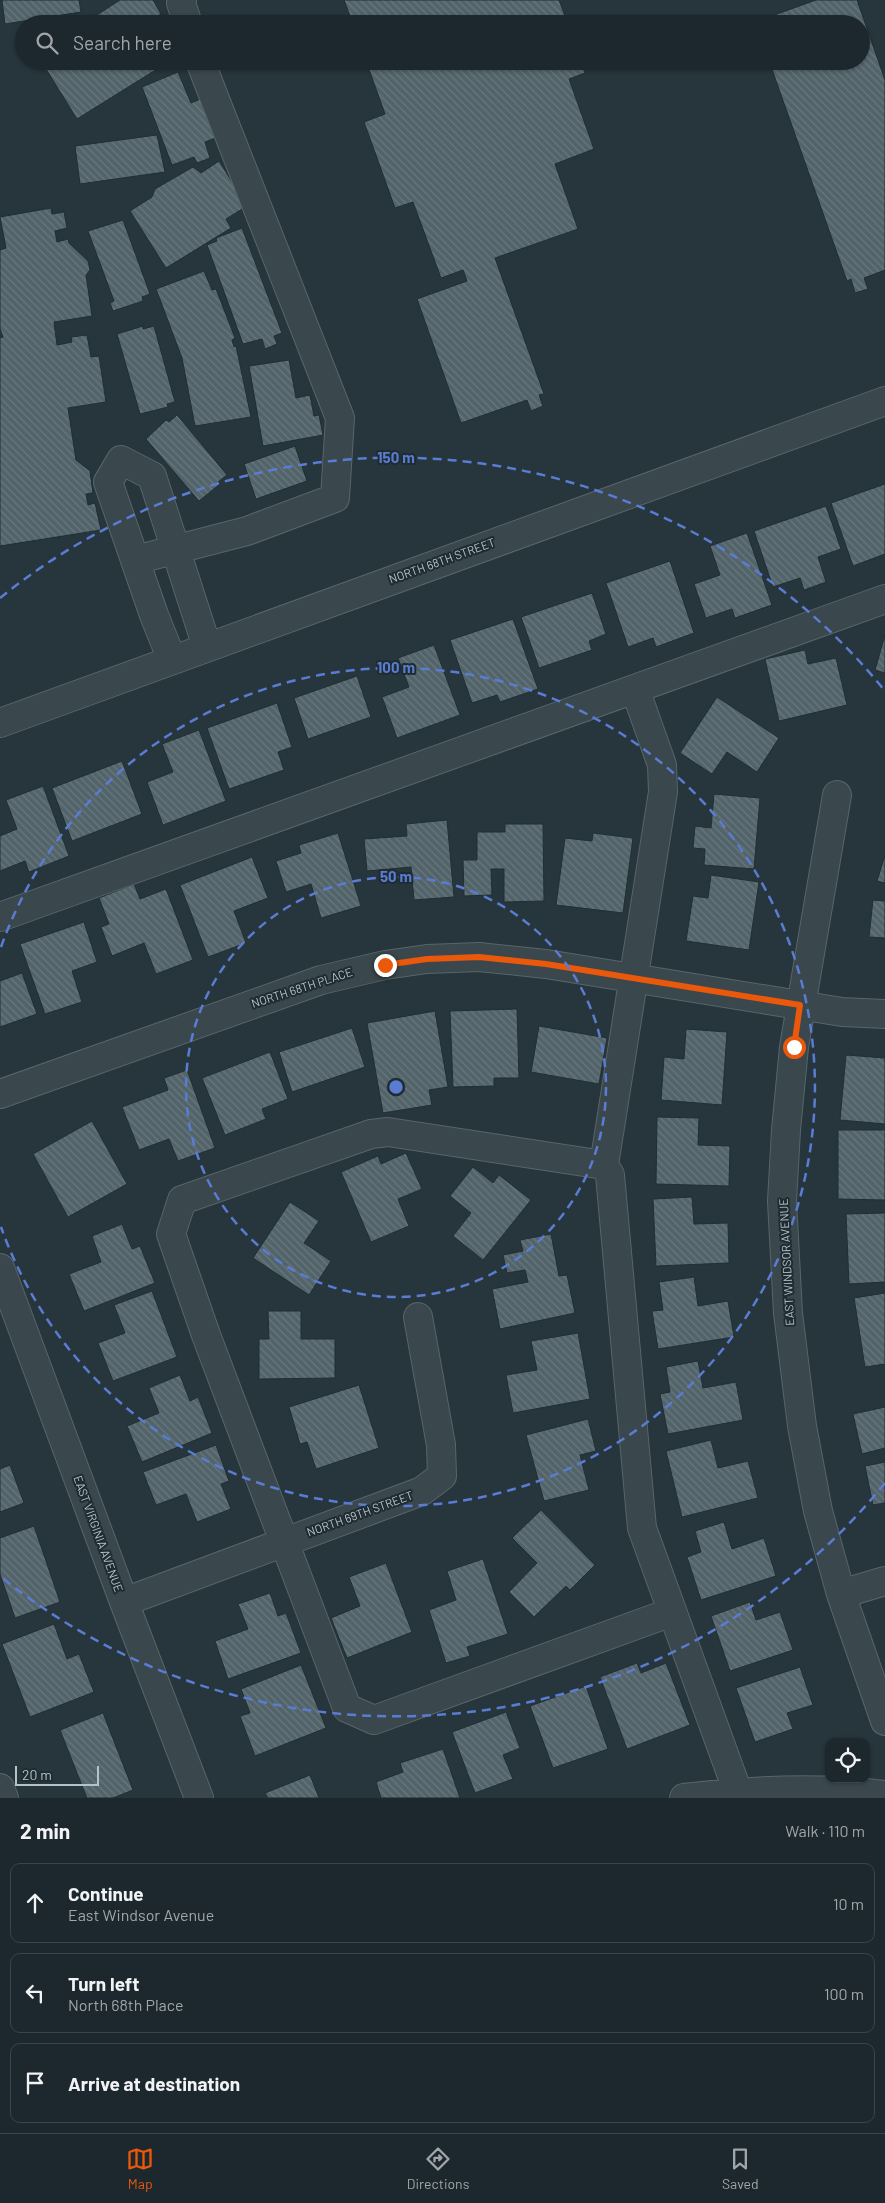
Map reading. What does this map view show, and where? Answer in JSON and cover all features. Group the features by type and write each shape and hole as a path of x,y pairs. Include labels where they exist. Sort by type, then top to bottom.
{"street":[{"path":"182,0 181,3 185,15"},
{"path":"136,560 247,531 335,498 340,418 204,70"},
{"name":"NORTH 68TH STREET","path":"0,723 885,401"},
{"path":"172,660 154,615 108,482 121,460 152,476 207,647"},
{"path":"0,917 885,599"},
{"path":"635,689 662,765 663,792 604,1165 610,1175 642,1528 739,1795"},
{"name":"EAST WINDSOR AVENUE","path":"837,795 800,1005 786,1130 782,1201 788,1313 807,1454 818,1511 841,1594 885,1721"},
{"name":"NORTH 68TH PLACE","path":"0,1094 322,980 378,966 427,959 479,957 546,964 842,1012 885,1014"},
{"path":"604,1165 388,1132 371,1134 182,1200 171,1234 206,1335 347,1708 374,1720 672,1612"},
{"name":"EAST VIRGINIA AVENUE","path":"0,1268 199,1798"},
{"name":"NORTH 69TH STREET","path":"124,1602 422,1491 442,1476 441,1445 418,1317"},
{"path":"841,1594 885,1581"},
{"path":"0,1788 4,1798"},
{"path":"684,1798 860,1792 885,1795"}],"building":[{"path":"2,0 79,0 81,12 62,15 15,15 15,22 5,24"},
{"path":"120,0 153,0 161,14 159,15 97,15"},
{"path":"344,0 559,0 565,15 350,15"},
{"path":"816,0 857,0 862,15 774,15"},
{"path":"870,37 885,80 885,270 864,278 868,289 855,293 851,279 847,281 772,70 870,70"},
{"path":"47,70 156,70 77,119"},
{"path":"369,70 584,70 585,73 569,79 594,149 555,164 578,229 495,258 544,394 539,395 543,406 531,411 527,400 461,423 417,299 467,281 463,270 441,278 413,202 395,208 364,122 385,114"},
{"path":"178,72 191,103 203,98 218,137 205,142 210,158 197,163 194,157 172,165 142,87"},
{"path":"157,135 165,172 80,184 75,146"},
{"path":"219,161 247,206 226,219 231,228 166,268 130,211 152,197 155,189 193,167 201,173"},
{"path":"51,208 52,214 64,212 67,228 55,231 57,242 68,239 69,243 88,261 90,270 86,275 92,316 54,322 57,345 72,342 71,337 87,335 91,357 99,356 106,402 68,408 76,460 90,471 93,493 86,494 88,505 95,503 101,530 0,546 0,338 3,337 0,329 0,250 6,248 0,217"},
{"path":"123,220 150,294 142,297 143,301 113,311 110,303 114,301 88,231"},
{"path":"242,228 282,333 274,336 277,344 265,349 262,339 243,344 207,245 217,241 216,238"},
{"path":"204,271 212,290 216,289 235,338 232,340 234,347 236,346 251,417 195,426 182,358 156,289"},
{"path":"143,326 143,329 154,326 175,402 167,404 168,407 140,414 117,334"},
{"path":"289,360 296,398 310,395 314,416 319,415 323,435 263,446 249,366"},
{"path":"177,415 227,475 218,482 220,484 199,501 146,439 166,420 169,422"},
{"path":"295,446 307,481 256,499 244,464"},
{"path":"885,484 885,554 853,566 831,503"},
{"path":"826,506 841,549 818,557 826,582 804,590 800,578 773,587 754,531"},
{"path":"747,533 772,605 735,618 732,609 706,618 694,584 720,575 710,546"},
{"path":"670,561 694,633 656,647 653,638 628,647 606,583"},
{"path":"592,593 606,634 589,641 592,650 539,668 521,617"},
{"path":"513,619 538,689 500,702 497,695 472,703 450,640"},
{"path":"885,635 885,673 875,670"},
{"path":"434,645 460,715 397,738 382,697 409,687 398,658"},
{"path":"805,650 808,664 836,658 847,705 779,721 765,659"},
{"path":"357,676 371,717 308,739 294,698"},
{"path":"717,697 779,738 757,772 727,752 712,774 680,753"},
{"path":"277,703 292,747 278,752 284,770 229,789 207,728"},
{"path":"199,730 226,801 163,825 147,782 173,772 162,744"},
{"path":"122,761 142,814 72,841 52,788"},
{"path":"43,786 69,856 29,872 25,861 0,871 0,836 17,829 6,800"},
{"path":"714,794 760,798 754,869 704,865 705,849 693,848 695,826 711,828"},
{"path":"447,820 454,897 414,900 411,867 367,871 364,839 407,836 406,824"},
{"path":"505,824 543,824 544,901 504,902 504,869 491,869 492,895 464,896 463,860 477,860 477,832 505,832"},
{"path":"338,833 361,906 321,918 311,884 286,892 276,861 301,853 299,845"},
{"path":"593,833 633,838 623,913 556,905 565,838 592,841"},
{"path":"885,855 885,883 877,881"},
{"path":"252,857 268,898 234,911 246,943 208,957 180,885"},
{"path":"711,875 759,882 749,950 686,941 693,896 708,898"},
{"path":"134,884 140,899 166,889 193,960 156,974 144,943 112,956 101,927 109,924 99,898"},
{"path":"873,900 885,901 885,938 869,937"},
{"path":"84,922 97,962 72,971 82,1002 45,1014 20,944"},
{"path":"22,973 37,1014 0,1027 0,981"},
{"path":"517,1009 519,1078 494,1078 494,1086 453,1087 450,1011"},
{"path":"435,1011 448,1087 429,1090 432,1105 383,1113 367,1023"},
{"path":"539,1026 607,1038 599,1084 531,1072"},
{"path":"352,1028 365,1067 292,1092 279,1052"},
{"path":"686,1029 727,1032 722,1105 661,1100 664,1057 684,1059"},
{"path":"270,1052 288,1099 262,1109 266,1119 225,1135 202,1078"},
{"path":"846,1055 885,1058 885,1124 840,1120"},
{"path":"187,1070 215,1148 178,1161 169,1139 139,1150 122,1107 168,1090 164,1078"},
{"path":"657,1117 699,1118 698,1145 730,1146 729,1186 656,1184"},
{"path":"92,1121 127,1184 68,1217 33,1154"},
{"path":"838,1130 885,1130 885,1200 838,1199"},
{"path":"406,1153 422,1189 398,1199 409,1226 371,1242 341,1172 378,1156 381,1164"},
{"path":"473,1167 493,1183 499,1175 531,1200 483,1260 453,1236 471,1213 450,1196"},
{"path":"692,1197 694,1224 728,1223 729,1263 656,1266 653,1199"},
{"path":"290,1202 319,1221 304,1243 331,1261 309,1295 253,1258"},
{"path":"885,1213 885,1282 849,1284 846,1214"},
{"path":"122,1224 132,1249 140,1246 155,1283 84,1311 69,1274 101,1262 92,1236"},
{"path":"551,1234 559,1276 567,1275 575,1313 500,1329 492,1289 528,1282 525,1270 507,1273 503,1255 523,1251 520,1240"},
{"path":"694,1277 698,1306 728,1301 734,1337 658,1349 652,1311 663,1310 659,1282"},
{"path":"152,1291 177,1357 113,1381 98,1343 125,1333 114,1305"},
{"path":"885,1293 885,1364 865,1367 854,1298"},
{"path":"268,1311 301,1311 301,1339 335,1339 335,1378 259,1379 259,1339 269,1339"},
{"path":"578,1333 590,1399 513,1413 506,1375 537,1370 531,1341"},
{"path":"698,1361 703,1388 736,1382 743,1420 668,1434 660,1394 670,1392 666,1367"},
{"path":"180,1375 190,1401 198,1397 212,1433 142,1462 127,1426 159,1413 149,1388"},
{"path":"359,1385 379,1448 316,1469 307,1442 300,1444 289,1407"},
{"path":"885,1407 885,1448 862,1454 853,1414"},
{"path":"588,1419 596,1451 580,1455 589,1490 544,1501 526,1435"},
{"path":"711,1440 718,1468 748,1461 758,1498 682,1517 666,1451"},
{"path":"216,1445 229,1481 221,1484 231,1509 197,1522 186,1494 156,1505 143,1472"},
{"path":"885,1462 885,1503 873,1505 865,1466"},
{"path":"10,1465 24,1503 0,1512 0,1469"},
{"path":"541,1510 595,1565 570,1590 566,1586 534,1617 509,1592 537,1563 512,1538"},
{"path":"724,1522 732,1549 764,1538 776,1576 701,1600 687,1557 701,1552 695,1531"},
{"path":"34,1526 60,1602 15,1618 0,1574 0,1538"},
{"path":"483,1559 508,1634 467,1647 470,1656 446,1663 429,1610 456,1600 447,1571"},
{"path":"386,1563 412,1632 347,1658 331,1618 360,1606 349,1577"},
{"path":"270,1593 278,1616 286,1613 301,1653 228,1679 215,1641 248,1629 238,1604"},
{"path":"750,1602 756,1620 780,1612 793,1650 730,1671 711,1616"},
{"path":"54,1624 67,1659 79,1654 94,1692 30,1717 2,1644"},
{"path":"637,1663 641,1673 666,1663 690,1725 627,1749 600,1677"},
{"path":"301,1665 326,1728 255,1756 240,1716 250,1713 241,1689"},
{"path":"800,1667 813,1705 787,1713 793,1729 755,1742 736,1688"},
{"path":"586,1686 608,1749 553,1768 530,1706"},
{"path":"506,1712 520,1748 503,1755 513,1779 475,1793 452,1732"},
{"path":"103,1713 133,1790 113,1798 87,1798 60,1730"},
{"path":"443,1749 460,1798 381,1798 376,1782 403,1772 400,1763"},
{"path":"310,1775 319,1798 268,1798 265,1793"}],"route":[{"path":"385,965 427,959 479,957 546,964 800,1005 794,1047"}]}
